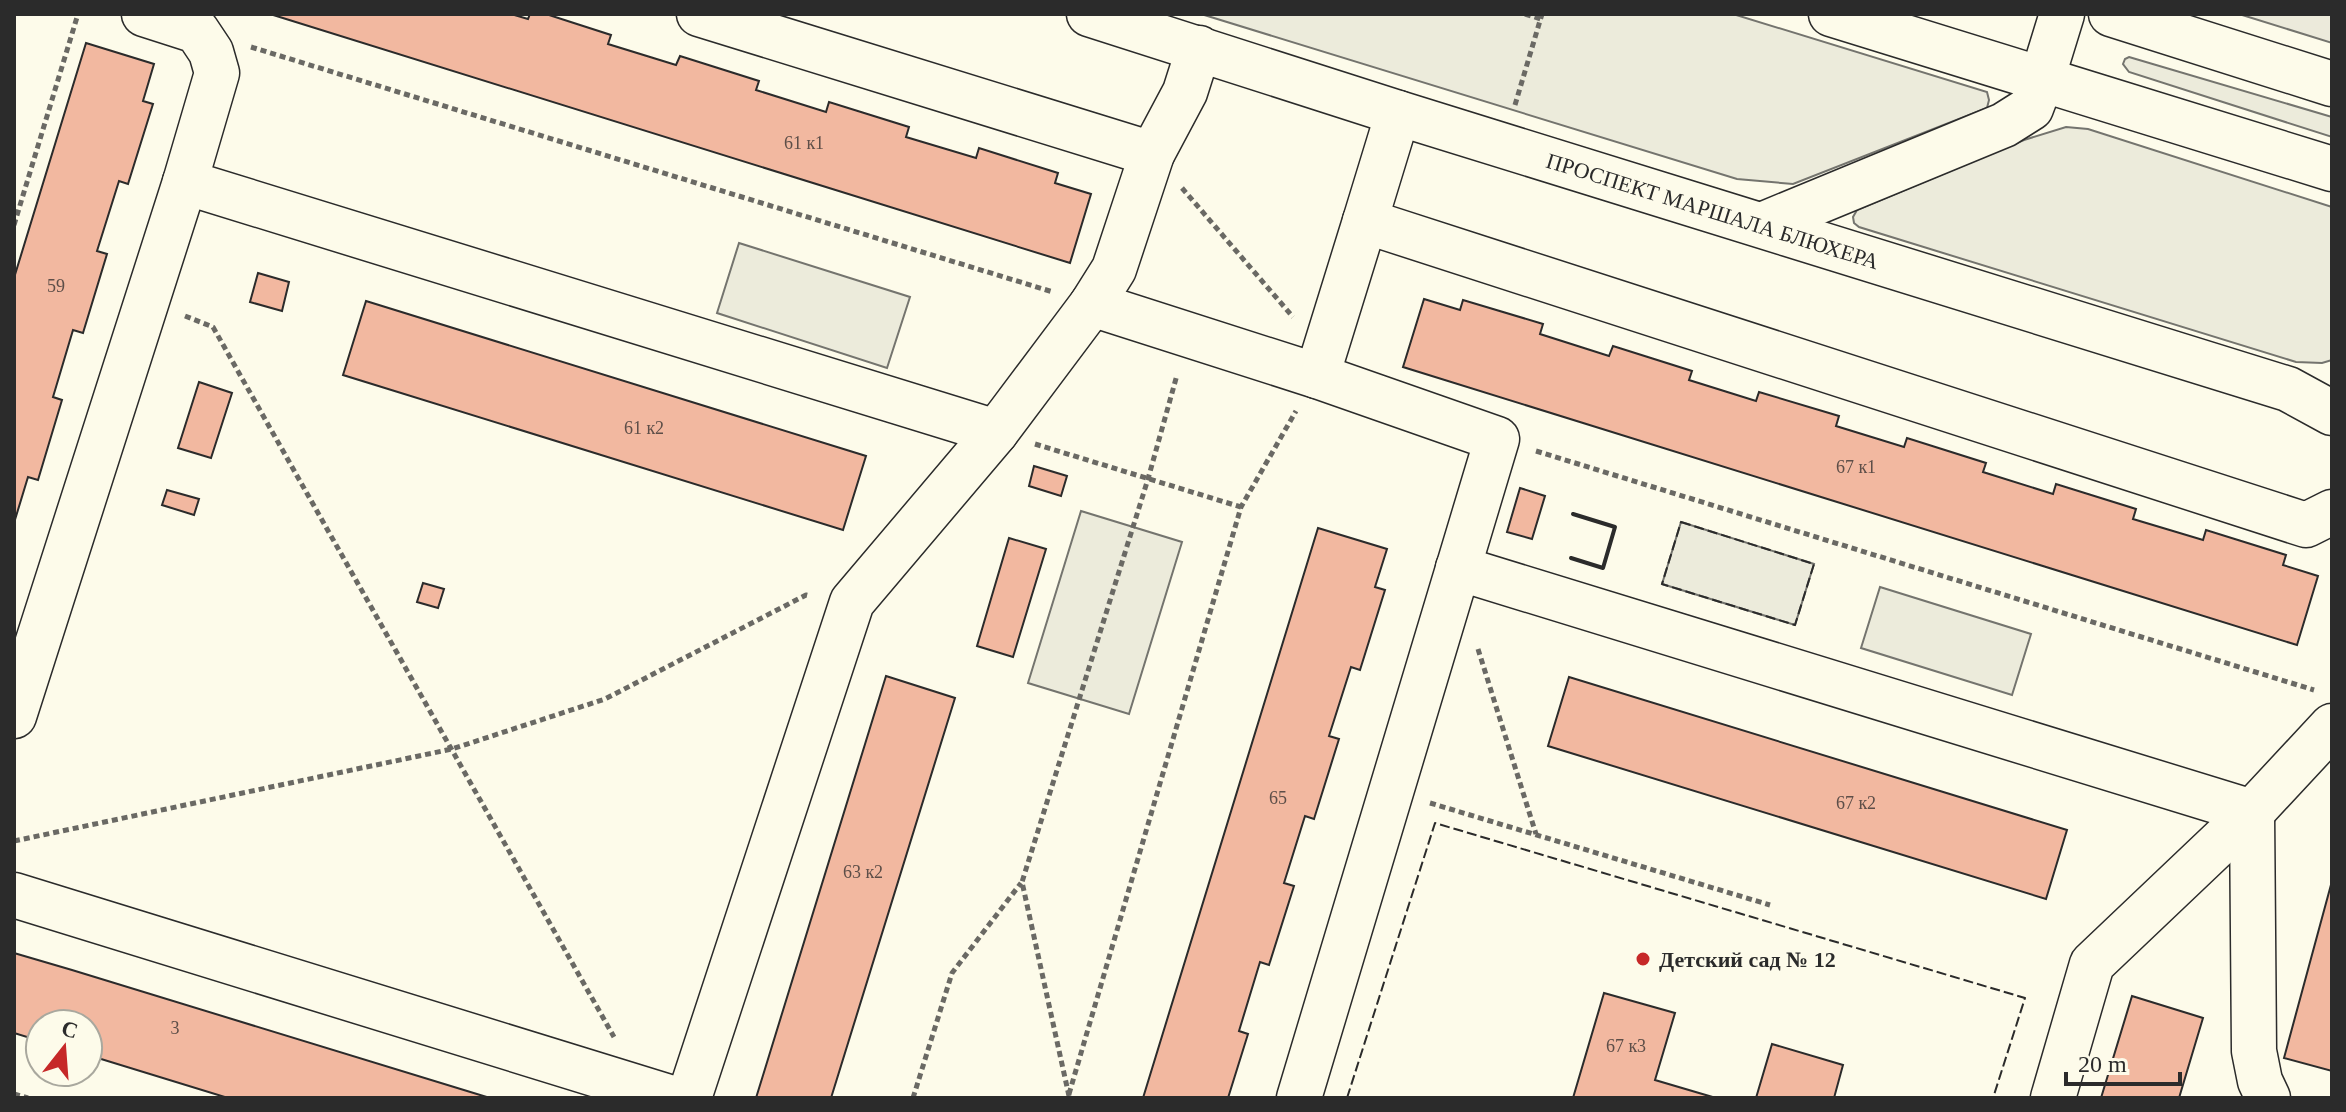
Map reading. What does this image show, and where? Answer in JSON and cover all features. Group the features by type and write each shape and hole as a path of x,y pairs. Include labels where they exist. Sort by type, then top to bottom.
{"street":[{"path":"14,716 217,73 211,52 197,31 144,14"},
{"path":"699,14 1152,154"},
{"name":"ПРОСПЕКТ МАРШАЛА БЛЮХЕРА","path":"1089,14 2288,389 2332,413"},
{"path":"1831,14 2332,169"},
{"path":"1764,224 2004,125 2031,108 2062,14"},
{"path":"2111,14 2332,84"},
{"path":"689,1098 852,602 996,432 1092,304 1114,269 1152,154 1185,92 1199,48"},
{"path":"1321,365 1398,113"},
{"path":"185,182 996,432"},
{"path":"1365,221 2306,525 2332,512"},
{"path":"1092,304 1188,335 1321,365 1497,439 1299,1098"},
{"path":"1458,568 2252,812"},
{"path":"2053,1098 2092,964 2252,812 2324,708"},
{"path":"2252,812 2254,1051 2260,1081 2268,1098"},
{"path":"14,895 658,1094"}],"path":[{"path":"14,225 78,14"},
{"path":"1503,145 1542,16 1525,14"},
{"path":"197,31 1092,304"},
{"path":"1069,1097 1241,507 1321,365 1152,154"},
{"path":"146,301 213,327 452,749 658,1094"},
{"path":"913,1098 952,973 1022,882 1148,479 1188,335"},
{"path":"996,432 1241,507"},
{"path":"1497,439 2324,708"},
{"path":"14,841 452,749 605,699 806,595 852,602"},
{"path":"1475,638 1536,835"},
{"path":"1391,792 1770,905"},
{"path":"1022,882 1069,1097"},
{"path":"14,1094 28,1098"}],"shaded area":[{"path":"1201,14 1733,14 1987,92 1989,100 1987,108 1793,184 1737,179"},
{"path":"2239,14 2332,14 2332,43"},
{"path":"2129,57 2332,117 2332,137 2129,72 2123,64"},
{"path":"2066,127 2088,129 2332,207 2332,360 2322,363 2296,362 1854,223 1857,210 2024,140"},
{"path":"739,243 910,297 887,368 717,313"},
{"path":"1081,511 1182,542 1129,714 1028,683"},
{"path":"1681,522 1814,564 1795,625 1662,584"},
{"path":"1880,587 2031,634 2012,695 1861,648"}],"building":[{"path":"270,14 511,14 528,19 530,14 546,14 611,35 608,44 676,65 680,56 759,81 756,90 826,112 829,102 909,127 906,137 976,158 979,148 1058,173 1055,183 1091,194 1070,263"},
{"path":"86,43 154,64 143,101 153,104 128,184 119,181 97,251 107,254 83,333 73,330 53,397 62,400 38,480 28,477 14,523 14,278"},
{"path":"258,273 289,282 282,311 250,302"},
{"path":"1424,299 1460,310 1463,300 1543,324 1540,334 1609,356 1613,346 1692,371 1689,380 1756,401 1759,392 1839,416 1836,426 1904,447 1907,438 1986,463 1983,472 2053,494 2056,484 2136,509 2133,519 2203,540 2206,530 2286,555 2283,565 2318,576 2297,645 1403,367"},
{"path":"366,301 866,456 843,530 343,375"},
{"path":"199,382 232,393 211,458 178,448"},
{"path":"1034,466 1067,476 1061,496 1029,486"},
{"path":"1520,488 1545,496 1532,539 1507,532"},
{"path":"167,490 199,499 194,515 162,505"},
{"path":"1318,528 1387,549 1375,587 1385,590 1360,670 1351,667 1329,736 1339,739 1314,819 1305,816 1284,883 1294,886 1269,965 1260,962 1239,1031 1248,1034 1228,1098 1143,1098"},
{"path":"1009,538 1046,549 1013,657 977,646"},
{"path":"423,583 444,589 438,608 417,602"},
{"path":"886,676 955,698 831,1098 756,1098"},
{"path":"1569,677 2067,830 2046,899 1548,746"},
{"path":"2332,881 2332,1071 2284,1058"},
{"path":"14,953 490,1098 228,1098 104,1060 104,1008 24,1008 24,1036 14,1033"},
{"path":"1604,993 1675,1013 1655,1080 1716,1098 1573,1098"},
{"path":"2132,996 2203,1018 2179,1098 2101,1098"},
{"path":"1772,1044 1843,1065 1834,1098 1756,1098"}],"fence":[{"path":"1681,522 1814,564 1795,625 1662,584 1681,522"},
{"path":"1347,1098 1435,823 2025,998 1993,1098"}],"wall":[{"path":"1571,558 1603,568 1615,527 1573,514"}],"place":[{"name":"Детский сад № 12","path":"1643,959"}]}
